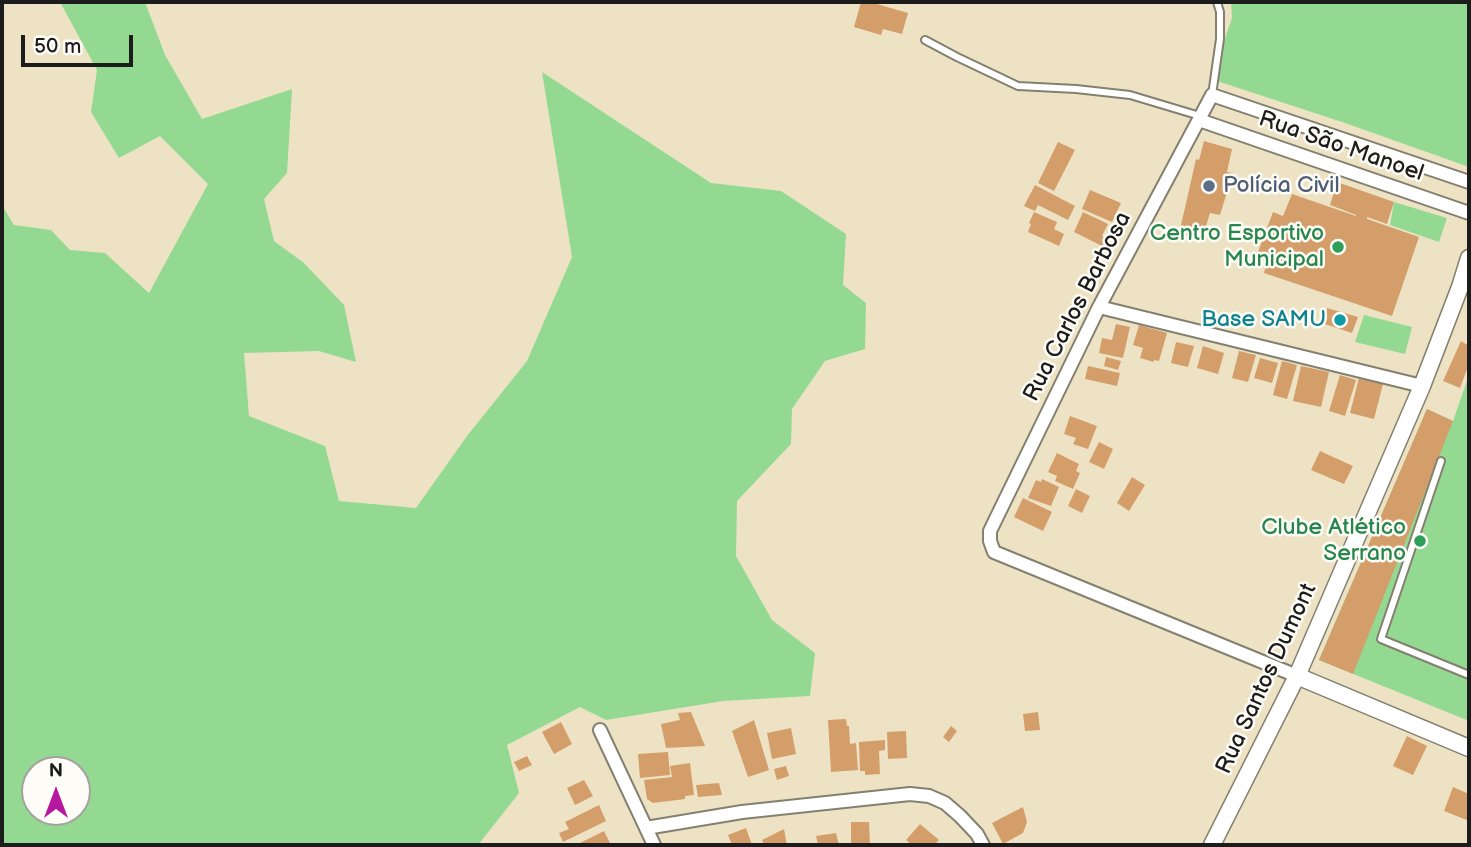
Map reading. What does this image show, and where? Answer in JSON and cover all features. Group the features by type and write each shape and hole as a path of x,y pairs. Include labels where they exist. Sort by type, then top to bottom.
{"main road":[{"name":"Rua Santos Dumont","path":"1212,845 1297,676 1378,491 1465,288 1469,258"},
{"path":"1297,676 1469,748"}],"street":[{"name":"Rua Carlos Barbosa","path":"1212,95 1099,306 990,531 990,541 994,552 1297,676"},
{"name":"Rua São Manoel","path":"1212,95 1469,182"},
{"name":"Rua São Manoel","path":"1200,118 1469,213"},
{"path":"1099,306 1422,386"},
{"path":"600,730 654,845"},
{"path":"646,828 742,812 910,794 929,796 945,803 977,834 983,845"}],"lane":[{"path":"1212,95 1220,39 1220,12 1217,2"},
{"path":"925,40 1018,86 1130,95 1200,118"},
{"path":"1441,461 1381,639 1469,676"}],"green space":[{"path":"60,2 145,2 165,55 202,119 292,89 287,173 264,199 274,241 304,263 344,305 356,362 319,351 244,353 249,416 325,446 339,501 416,508 467,436 527,361 572,257 542,72 711,183 781,191 846,234 843,285 866,303 865,349 825,361 792,409 791,444 737,501 736,556 772,620 815,653 810,696 723,701 606,720 580,707 507,745 519,793 478,845 2,845 2,205 14,225 51,230 70,250 105,253 149,293 208,184 160,136 119,158 91,112 97,70"},
{"path":"1231,2 1469,2 1469,167 1211,79 1232,18"},
{"path":"1394,202 1447,218 1439,242 1390,225"},
{"path":"1364,315 1412,327 1405,354 1355,342"},
{"name":"Clube Atlético Serrano","path":"1469,375 1469,721 1319,660 1427,409 1453,421"}],"building":[{"path":"861,2 908,13 902,34 883,29 881,35 854,27"},
{"name":"Polícia Civil","path":"1204,141 1232,149 1227,172 1233,173 1220,215 1210,213 1202,239 1179,234 1196,159 1199,160"},
{"path":"1058,142 1075,150 1054,191 1038,183"},
{"name":"Centro Esportivo Municipal","path":"1337,182 1394,202 1387,224 1367,219 1419,237 1392,316 1264,273 1267,261 1256,257 1273,212 1283,216 1292,194 1356,216 1330,205"},
{"path":"1035,185 1075,206 1068,220 1038,205 1035,211 1024,206"},
{"path":"1090,190 1121,203 1112,222 1082,209"},
{"path":"1034,212 1057,222 1054,229 1064,234 1059,246 1028,232"},
{"path":"1083,212 1108,224 1102,236 1110,240 1106,248 1074,232"},
{"name":"Base SAMU","path":"1327,308 1358,317 1352,333 1322,323"},
{"path":"1116,324 1130,327 1123,358 1099,353 1102,338 1112,340"},
{"path":"1139,325 1167,333 1159,361 1140,358 1143,348 1133,345"},
{"path":"1461,341 1469,346 1469,364 1460,388 1443,381"},
{"path":"1176,342 1194,346 1188,367 1171,363"},
{"path":"1203,346 1224,353 1218,374 1197,368"},
{"path":"1239,351 1256,355 1248,382 1232,378"},
{"path":"1106,357 1121,361 1118,370 1104,366"},
{"path":"1260,358 1278,363 1272,383 1254,378"},
{"path":"1282,361 1297,365 1287,399 1273,395"},
{"path":"1088,366 1120,373 1117,386 1085,379"},
{"path":"1301,366 1329,372 1321,407 1293,401"},
{"path":"1340,375 1356,380 1345,416 1329,411"},
{"path":"1359,378 1383,384 1374,419 1350,413"},
{"path":"1427,409 1453,421 1353,674 1319,660"},
{"path":"1070,416 1097,426 1088,449 1073,444 1076,438 1064,434"},
{"path":"1099,442 1113,449 1104,469 1089,462"},
{"path":"1320,451 1353,466 1344,484 1311,470"},
{"path":"1057,453 1079,464 1076,471 1080,473 1073,489 1055,481 1057,476 1048,472"},
{"path":"1132,477 1145,485 1129,511 1117,503"},
{"path":"1042,479 1059,487 1051,506 1028,498 1036,480 1041,482"},
{"path":"1076,489 1090,496 1082,513 1068,506"},
{"path":"1023,498 1052,512 1043,531 1014,517"},
{"path":"691,712 705,746 666,748 661,724 680,720 678,713"},
{"path":"1038,712 1040,730 1025,731 1023,714"},
{"path":"846,719 850,744 856,743 858,770 831,772 828,720"},
{"path":"754,720 769,770 748,777 732,731"},
{"path":"561,722 572,744 554,754 542,732"},
{"path":"951,726 957,731 949,742 943,737"},
{"path":"791,728 796,754 772,759 767,733"},
{"path":"906,731 907,758 888,759 887,732"},
{"path":"1407,736 1427,746 1413,775 1393,766"},
{"path":"885,740 885,750 879,751 880,774 865,775 865,771 860,771 859,742"},
{"path":"668,752 670,775 640,778 638,754"},
{"path":"527,756 532,765 519,771 514,762"},
{"path":"690,763 694,795 685,796 685,799 653,803 647,799 644,780 672,777 670,766"},
{"path":"786,766 789,776 777,780 774,769"},
{"path":"584,780 593,796 575,805 567,788"},
{"path":"719,783 722,795 698,797 696,785"},
{"path":"1453,787 1469,794 1469,821 1444,811"},
{"path":"599,805 606,821 563,842 559,833 569,829 565,822"},
{"path":"1023,807 1027,822 1023,833 1003,844 992,823"},
{"path":"851,822 869,822 870,845 851,845"},
{"path":"920,824 939,840 934,845 912,845 906,840"},
{"path":"746,828 752,845 732,845 728,835"},
{"path":"784,829 787,845 764,845 762,840"},
{"path":"604,831 611,845 576,845"},
{"path":"836,833 839,845 818,845 816,836"}],"place":[{"name":"Polícia Civil","path":"1209,186"},
{"name":"Centro Esportivo Municipal","path":"1338,247"},
{"name":"Base SAMU","path":"1340,320"},
{"name":"Clube Atlético Serrano","path":"1420,541"}]}
